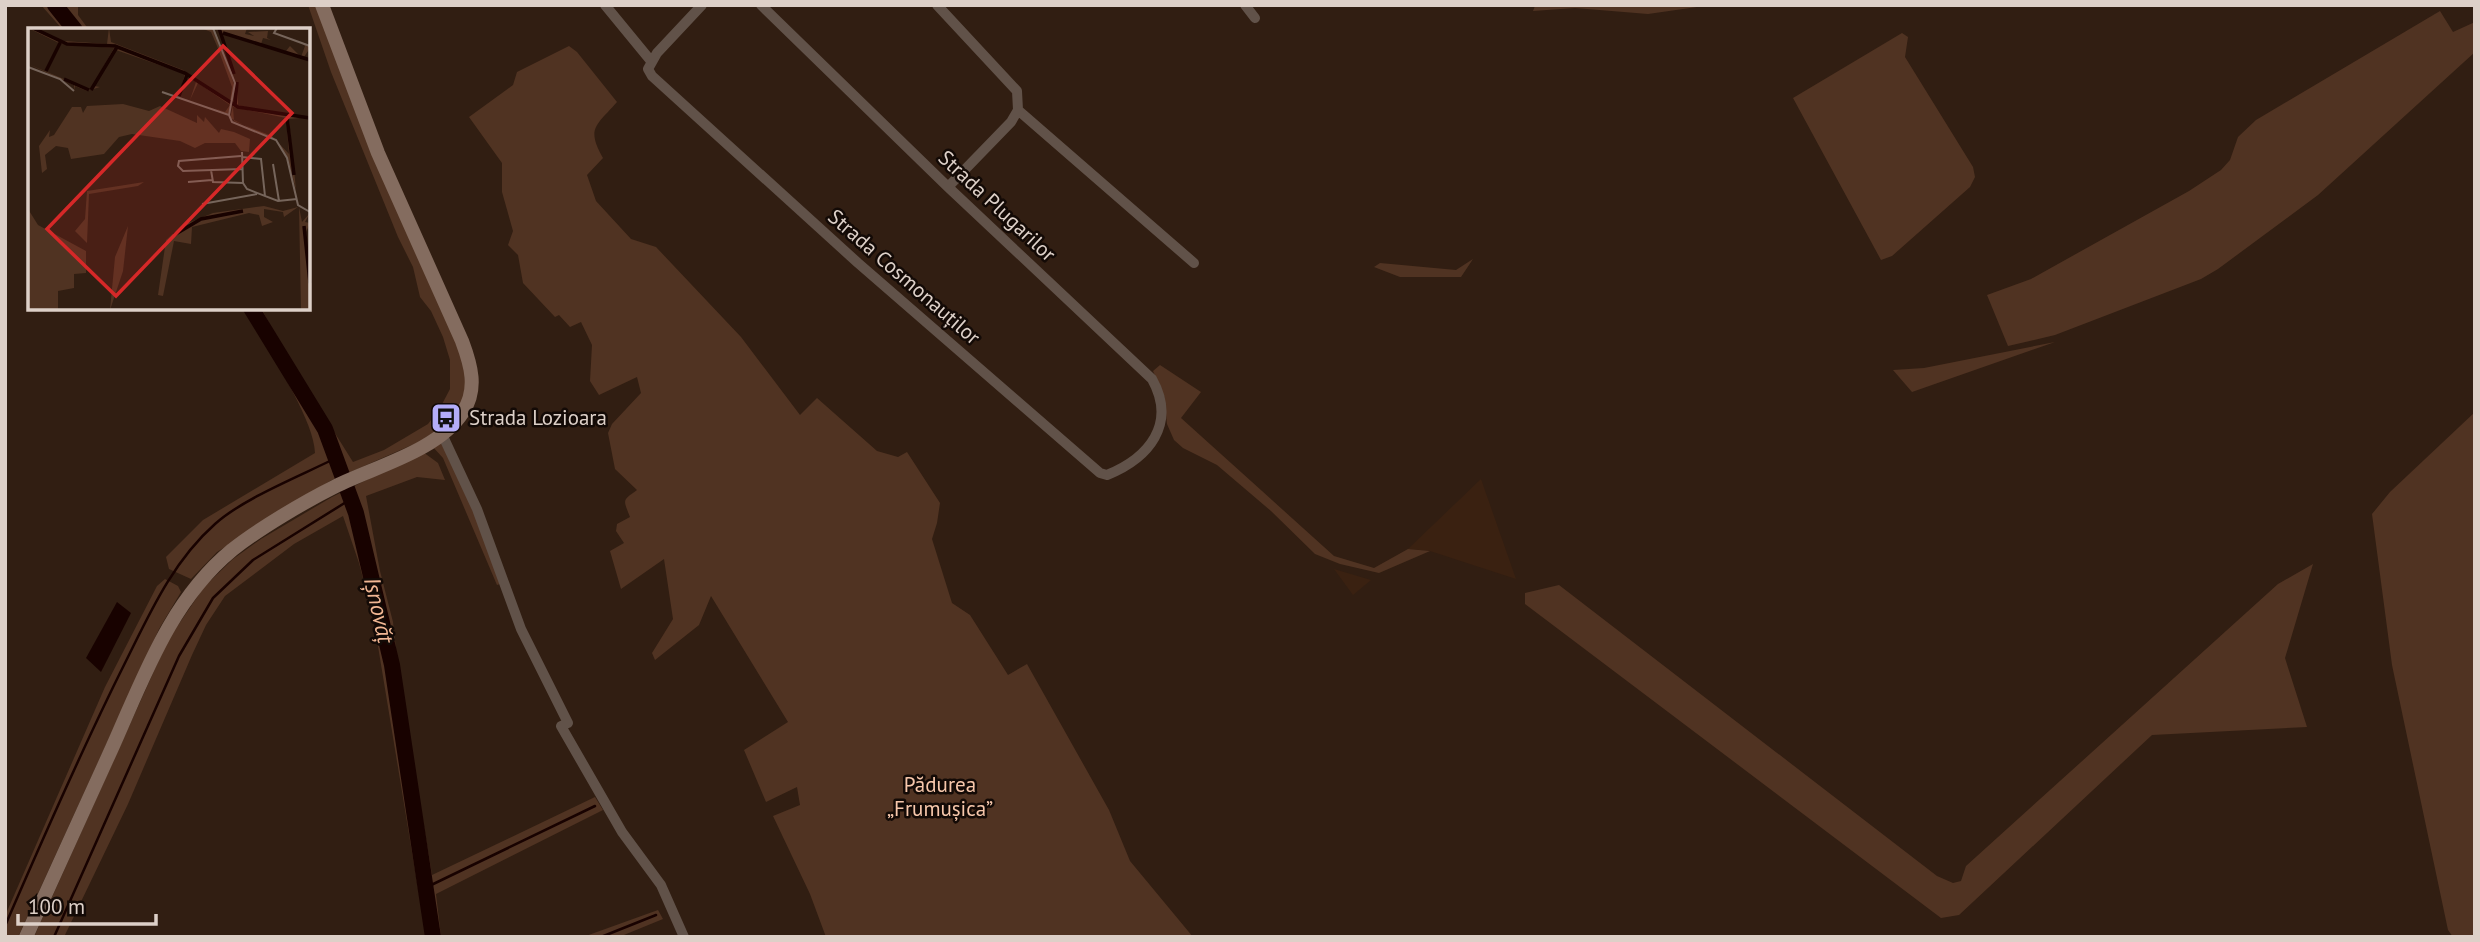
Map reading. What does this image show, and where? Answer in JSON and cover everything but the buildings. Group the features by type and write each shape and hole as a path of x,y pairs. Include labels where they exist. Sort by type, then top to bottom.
{"street":[{"path":"26,937 163,635 180,607 212,569 233,550 334,487 428,445 464,412 471,396 473,380 470,363 378,153 322,5"},
{"path":"606,5 650,65 702,5"},
{"name":"Strada Plugarilor","path":"761,5 948,187 1152,379 1159,391 1162,421 1146,452"},
{"path":"937,5 1017,91 1018,110 1011,122 948,187"},
{"path":"1245,5 1255,18"},
{"name":"Strada Cosmonauților","path":"650,65 652,76 858,263 1100,473 1107,475 1123,469 1146,452"},
{"path":"1018,110 1194,263"},
{"path":"442,434 477,509 521,629 568,723 561,726 622,832 661,885 684,937"}],"shaded area":[{"path":"1481,479 1516,579 1430,551 1408,549"},
{"path":"1334,569 1371,580 1353,595"},
{"path":"117,602 131,613 101,672 86,658"}],"green space":[{"path":"41,5 78,5 78,15 88,28 61,28"},
{"path":"308,5 317,5 463,356 469,390 451,420 421,441 330,481 217,552 191,579 169,569 166,557 203,520 315,453 297,400 243,310 262,310 291,363 353,462 384,450 428,424 450,389 450,360 443,337 431,311 420,297 413,267 398,237 331,72"},
{"path":"1533,5 1711,5 1648,14 1575,8 1533,11"},
{"path":"2440,11 2453,32 2475,22 2475,52 2318,195 2201,279 2055,335 2008,346 1987,295 2031,279 2189,191 2221,170 2230,160 2238,137 2256,120"},
{"path":"1902,33 1908,37 1905,57 1973,167 1975,177 1970,187 1892,256 1881,260 1793,98"},
{"name":"Pădurea „Frumușica”","path":"569,46 577,52 617,102 599,122 594,133 603,158 587,175 596,201 631,239 656,247 741,337 800,415 817,398 877,451 898,457 907,452 940,503 932,539 952,603 970,615 1008,675 1027,664 1109,810 1130,861 1193,937 826,937 810,894 773,816 800,805 797,787 766,802 744,750 788,722 711,596 699,625 655,660 652,653 673,619 664,559 621,589 610,551 624,543 616,531 617,524 630,517 625,501 637,490 615,469 608,433 612,424 641,393 637,377 599,395 590,381 592,345 581,322 570,327 559,315 555,317 523,283 518,255 508,245 513,231 502,192 502,163 469,117 513,85 517,72"},
{"path":"1473,259 1461,277 1400,277 1374,267 1380,263 1456,270"},
{"path":"2055,342 1912,392 1893,370 1924,368"},
{"path":"1160,365 1201,392 1181,418 1334,556 1374,568 1408,549 1430,551 1379,573 1340,564 1315,554 1271,511 1217,465 1183,448 1174,440 1167,424 1164,396 1153,371"},
{"path":"2475,412 2475,937 2453,937 2448,930 2392,665 2372,514 2390,492"},
{"path":"442,441 473,509 500,584 497,585 443,458 432,446"},
{"path":"423,452 438,463 445,480 417,477 366,496 393,622 432,875 595,797 603,810 436,894 441,937 426,937 373,616 343,516 294,544 225,596 206,625 128,804 64,937 34,937 168,640 204,587 233,559 261,539 332,497"},
{"path":"2313,564 2285,658 2307,727 2152,735 1959,915 1941,918 1525,604 1525,593 1559,585 1937,876 1953,883 1961,881 1966,866 2278,584"},
{"path":"165,579 178,586 181,592 159,629 18,937 5,937 5,916 105,687 157,586"},
{"path":"658,910 663,919 619,937 583,937"}],"waterway":[{"name":"Ișnovăț","path":"55,5 73,28"},
{"name":"Ișnovăț","path":"59,10 64,5"},
{"name":"Ișnovăț","path":"252,310 325,429 356,513 392,665 433,937"},
{"path":"5,926 48,827 143,627 186,555 227,514 257,496 336,458"},
{"path":"54,937 179,656 213,598 253,560 351,499"},
{"path":"425,888 595,806"},
{"path":"601,937 656,915"}],"place":[{"name":"Strada Lozioara","path":"446,418"}]}
